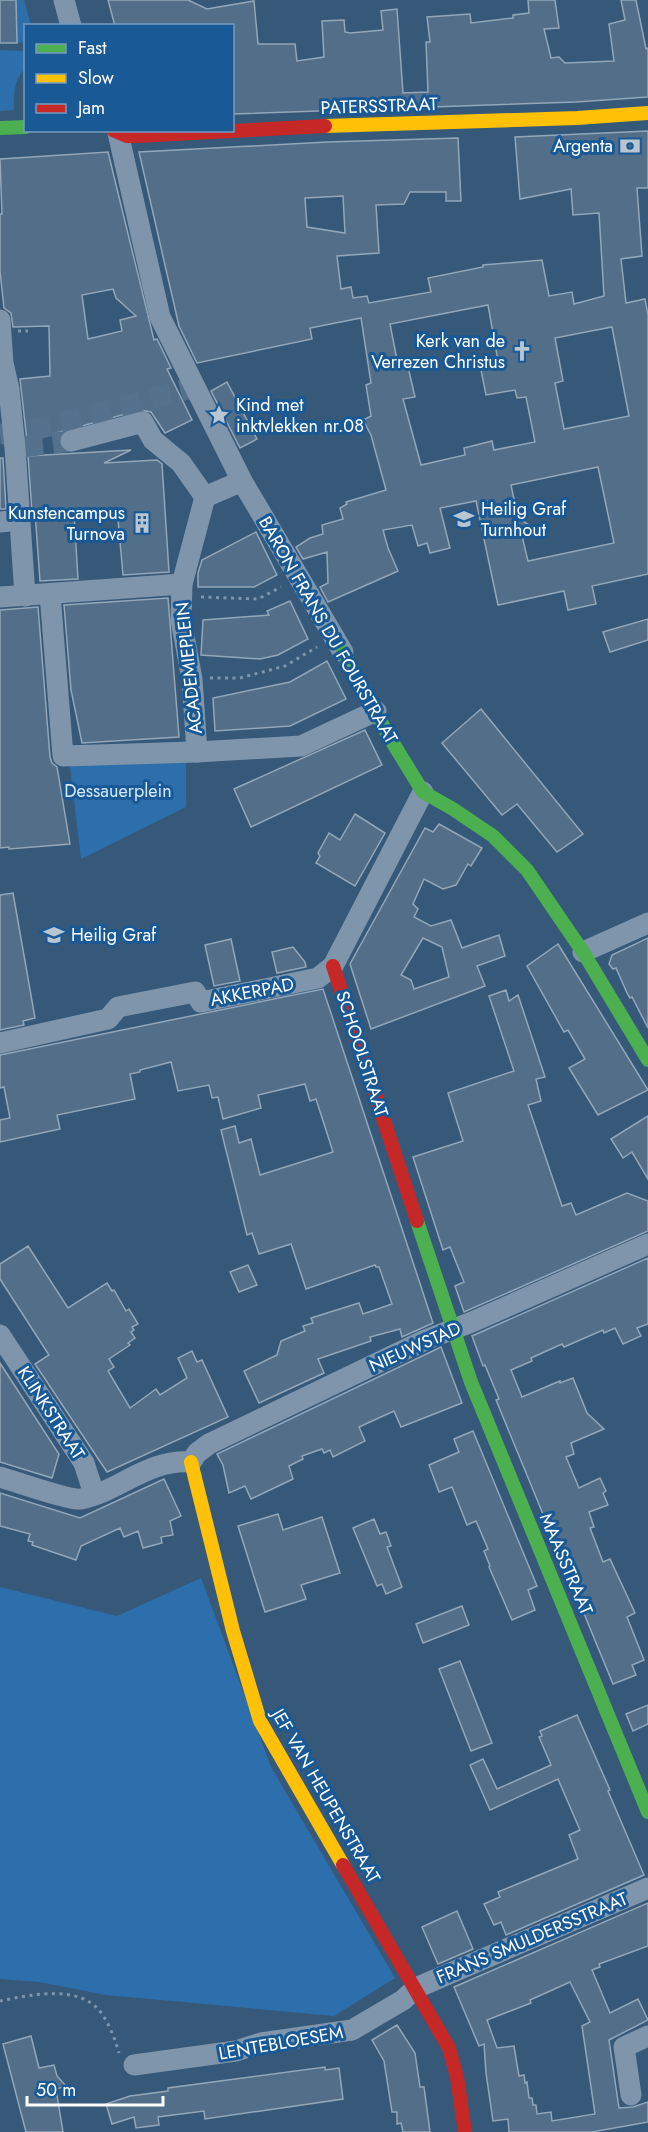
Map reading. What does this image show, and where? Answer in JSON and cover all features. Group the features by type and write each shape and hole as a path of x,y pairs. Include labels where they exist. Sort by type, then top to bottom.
{"street":[{"path":"64,0 70,24"},
{"name":"PATERSSTRAAT","path":"234,131 577,118 648,113"},
{"path":"0,128 24,127"},
{"name":"PATERSSTRAAT","path":"115,132 137,136 213,132"},
{"name":"BARON FRANS DU FOURSTRAAT","path":"115,132 160,317 241,479 423,792"},
{"path":"0,320 4,383 19,447 10,521 53,626 63,756 301,746 376,711"},
{"path":"71,441 143,422 153,440 181,463 205,497 241,479"},
{"name":"ACADEMIEPLEIN","path":"197,752 192,679 181,620 181,590 205,497"},
{"name":"ACADEMIEPLEIN","path":"0,597 181,590"},
{"path":"423,792 493,836 526,870 583,952 648,1060"},
{"name":"SCHOOLSTRAAT","path":"423,792 333,966 452,1329"},
{"path":"583,952 648,923"},
{"name":"AKKERPAD","path":"0,1043 108,1019 118,1007 195,992 201,1002 318,978 333,966"},
{"name":"NIEUWSTAD","path":"191,1462 196,1454 209,1444 452,1329 648,1244"},
{"name":"MAASSTRAAT","path":"452,1329 488,1423 648,1812"},
{"name":"KLINKSTRAAT","path":"0,1335 84,1463 94,1494"},
{"path":"0,1477 79,1500 154,1466 175,1461 191,1462"},
{"name":"JEF VAN HEUPENSTRAAT","path":"191,1462 233,1631 260,1720 449,2048 457,2077 465,2132"},
{"name":"FRANS SMULDERSSTRAAT","path":"416,1988 648,1888"},
{"name":"LENTEBLOESEM","path":"134,2065 236,2051 261,2043 352,2031 403,2001 416,1988"},
{"path":"631,2094 624,2047 648,2036"}],"path":[{"path":"181,590 258,599 299,577"},
{"path":"192,679 240,678 285,666 338,644"},
{"path":"0,2001 42,1994 66,1995 86,2000 101,2012 112,2031 119,2053 134,2065"}],"green space":[{"path":"16,0 24,0 31,24 24,24 24,42 17,43"},
{"path":"0,50 24,51 24,70 15,88 14,110 0,111"},
{"name":"Dessauerplein","path":"186,741 186,807 81,859 68,749"},
{"path":"201,1578 271,1767 395,1978 334,2016 106,1995 39,1982 0,1979 0,1587 117,1616"}],"building":[{"path":"0,0 16,0 17,43 0,43"},
{"path":"108,0 188,0 207,9 254,1 258,44 295,44 297,61 324,57 322,21 344,20 345,32 350,33 383,30 381,11 397,9 403,93 428,92 426,42 430,42 427,17 470,14 471,23 513,18 513,15 529,13 528,0 555,0 559,28 544,29 551,58 559,57 565,63 614,61 609,24 625,20 621,0 636,0 646,49 648,48 648,97 576,102 234,114 234,24 114,24"},
{"path":"648,131 648,188 637,188 642,256 621,259 626,303 645,299 648,315 648,574 592,586 596,604 568,610 564,591 498,605 476,501 440,508 450,548 430,553 427,543 418,546 412,525 383,530 398,571 328,602 320,587 328,583 327,552 303,559 296,547 310,538 323,534 322,525 343,519 340,508 347,504 346,502 386,490 371,435 363,420 371,416 366,385 371,383 361,318 310,328 312,339 197,363 179,326 139,152 458,138 461,201 446,201 446,192 410,192 404,204 376,205 379,253 337,256 341,289 351,287 353,298 367,296 369,303 431,292 428,278 483,267 483,265 542,260 549,296 572,292 574,304 604,296 599,213 573,215 571,189 520,199 515,137","holes":["343,196 345,233 307,227 305,198","488,305 498,361 480,365 486,395 515,390 517,398 526,397 535,442 494,450 492,441 464,448 465,455 421,465 403,399 415,397 408,367 399,370 390,324","612,327 629,416 564,429 555,383 563,381 555,338","598,467 614,543 528,561 522,536 529,525 518,518 511,485"]},
{"path":"108,152 154,340 157,339 171,368 167,369 192,420 165,433 151,412 140,410 27,441 20,379 50,376 49,326 13,327 11,313 4,308 0,271 0,214 2,214 0,159","holes":["113,289 116,298 136,316 120,320 122,331 88,339 82,295"]},
{"path":"227,382 257,439 240,448 211,391"},
{"name":"Kunstencampus Turnova","path":"131,450 104,463 157,460 162,464 169,572 123,575 117,509 74,513 78,579 40,581 28,456"},
{"path":"0,458 3,458 6,509 0,509"},
{"path":"256,532 277,575 254,587 198,587 198,573 202,560"},
{"path":"168,598 179,737 82,743 71,690 64,605"},
{"path":"290,601 308,639 278,655 260,659 201,655 203,620 269,615 267,611"},
{"path":"38,607 50,757 52,763 57,767 70,844 0,848 0,610"},
{"path":"648,619 648,640 610,652 603,632"},
{"path":"327,661 346,699 290,726 215,731 213,698 290,682"},
{"path":"481,709 583,834 557,852 517,804 502,815 442,743"},
{"path":"365,730 382,765 251,827 234,789"},
{"path":"355,814 385,833 355,886 316,863 320,856 318,853 329,833 340,840"},
{"path":"439,824 482,848 471,866 468,864 456,885 443,889 424,879 413,904 418,909 414,917 431,926 451,920 462,948 499,935 505,956 477,966 485,986 371,1029 350,964 425,828 433,832","holes":["423,938 442,947 449,977 414,989 411,980 401,975"]},
{"path":"13,893 35,1018 23,1021 24,1025 0,1030 0,895"},
{"path":"648,938 648,1028 632,997 630,998 627,993 616,968 613,969 609,964 612,955"},
{"path":"231,939 240,981 214,986 205,945"},
{"path":"558,944 648,1090 598,1115 569,1068 585,1059 568,1030 564,1032 527,966"},
{"path":"293,947 305,962 306,967 277,973 272,952"},
{"path":"323,989 433,1323 402,1337 400,1329 370,1337 371,1341 318,1359 324,1373 259,1403 244,1371 277,1355 281,1341 305,1331 303,1326 313,1323 311,1318 359,1303 363,1314 392,1304 379,1267 375,1265 306,1289 291,1244 259,1254 252,1233 247,1235 221,1130 235,1126 239,1143 251,1139 260,1175 333,1152 316,1099 310,1101 305,1084 258,1095 261,1108 223,1119 218,1097 212,1098 209,1085 178,1091 171,1062 130,1074 135,1099 57,1115 60,1129 0,1142 0,1120 10,1118 4,1087 0,1088 0,1055"},
{"path":"506,990 509,1001 518,995 545,1077 536,1079 541,1101 528,1105 562,1206 571,1203 576,1215 627,1193 648,1201 648,1231 464,1312 455,1286 464,1282 450,1247 443,1250 413,1157 463,1141 448,1093 514,1071 489,996"},
{"path":"648,1116 648,1179 632,1152 623,1158 611,1139"},
{"path":"28,1246 68,1308 107,1283 112,1291 114,1290 126,1311 129,1309 138,1324 132,1327 134,1330 131,1332 135,1338 128,1343 130,1345 109,1359 114,1367 108,1371 130,1408 156,1389 160,1395 187,1378 178,1358 192,1351 197,1362 202,1360 228,1417 107,1472 35,1364 49,1355 0,1279 0,1264"},
{"path":"648,1258 648,1324 637,1328 641,1336 623,1344 615,1328 604,1333 603,1330 564,1347 562,1344 511,1370 522,1397 573,1378 587,1413 604,1429 571,1443 574,1454 566,1457 579,1488 600,1478 606,1491 603,1493 608,1505 589,1512 594,1527 590,1528 603,1562 610,1559 635,1613 627,1617 644,1660 632,1665 636,1675 613,1684 472,1336"},
{"path":"248,1265 257,1285 239,1292 230,1272"},
{"path":"441,1347 462,1403 401,1427 394,1411 359,1427 365,1441 333,1457 330,1450 324,1453 322,1449 302,1456 303,1459 289,1466 293,1479 251,1499 245,1486 229,1493 223,1465 217,1454"},
{"path":"0,1363 59,1454 52,1478 0,1462"},
{"path":"473,1431 537,1586 528,1590 535,1610 512,1620 489,1567 484,1551 488,1549 476,1521 467,1525 452,1487 439,1492 429,1465 459,1452 454,1439"},
{"path":"164,1479 181,1516 170,1521 173,1535 161,1537 162,1543 143,1548 138,1531 124,1537 120,1528 81,1546 76,1560 32,1545 33,1542 28,1541 30,1534 0,1526 0,1493 80,1518"},
{"path":"278,1514 283,1530 322,1517 340,1573 301,1585 306,1599 265,1612 238,1526"},
{"path":"374,1519 380,1534 386,1532 391,1546 387,1547 402,1587 386,1594 382,1584 377,1586 353,1528"},
{"path":"462,1606 469,1625 423,1643 416,1624"},
{"path":"460,1661 492,1743 471,1751 439,1669"},
{"path":"648,1705 648,1724 633,1731 626,1714"},
{"path":"577,1715 644,1875 506,1935 501,1922 494,1925 484,1904 500,1897 498,1892 578,1859 569,1835 580,1830 558,1779 490,1810 470,1765 483,1759 497,1789 551,1765 539,1737 542,1736 540,1731"},
{"path":"648,1903 648,1946 599,1964 600,1967 592,1970 610,2013 638,1999 648,2020 609,2040 619,2108 633,2107 648,2102 648,2122 592,2132 509,2132 508,2119 493,2121 484,2044 479,2046 454,1987","holes":["570,1982 590,2022 582,2026 595,2114 552,2121 551,2112 537,2114 536,2105 533,2105 532,2098 529,2098 524,2075 519,2076 514,2046 497,2048 487,2020 531,2003 530,2000"]},
{"path":"457,1911 473,1949 438,1964 422,1927"},
{"path":"397,2025 415,2053 420,2087 424,2087 430,2132 403,2132 401,2123 397,2124 397,2112 392,2112 384,2061 372,2040"},
{"path":"31,2036 39,2068 54,2065 57,2076 66,2086 56,2089 63,2132 26,2132 3,2044"},
{"path":"325,2067 325,2070 339,2068 343,2099 205,2119 204,2111 158,2117 159,2125 136,2128 134,2117 112,2124 106,2104 130,2096 168,2091 168,2088"}],"tunnel":[{"path":"0,434 26,432 195,387"},
{"path":"22,447 71,441"}],"traffic: fast":[{"path":"0,128 24,127"},
{"path":"343,652 388,735 423,792 493,836 527,870 583,952 648,1060"},
{"path":"417,1221 471,1382 648,1812"}],"traffic: slow":[{"path":"325,126 577,118 648,113"},
{"path":"191,1462 233,1631 260,1721 343,1865"}],"traffic: jam":[{"path":"234,131 325,126"},
{"path":"118,132 127,136 212,132"},
{"path":"333,966 417,1221"},
{"path":"343,1865 449,2048 457,2077 465,2132"}],"place":[{"name":"Argenta","path":"630,146"},
{"name":"Kerk van de Verrezen Christus","path":"522,351"},
{"name":"Kind met inktvlekken nr.08","path":"219,415"},
{"name":"Heilig Graf Turnhout","path":"464,519"},
{"name":"Kunstencampus Turnova","path":"142,523"},
{"name":"Heilig Graf","path":"54,935"}]}
